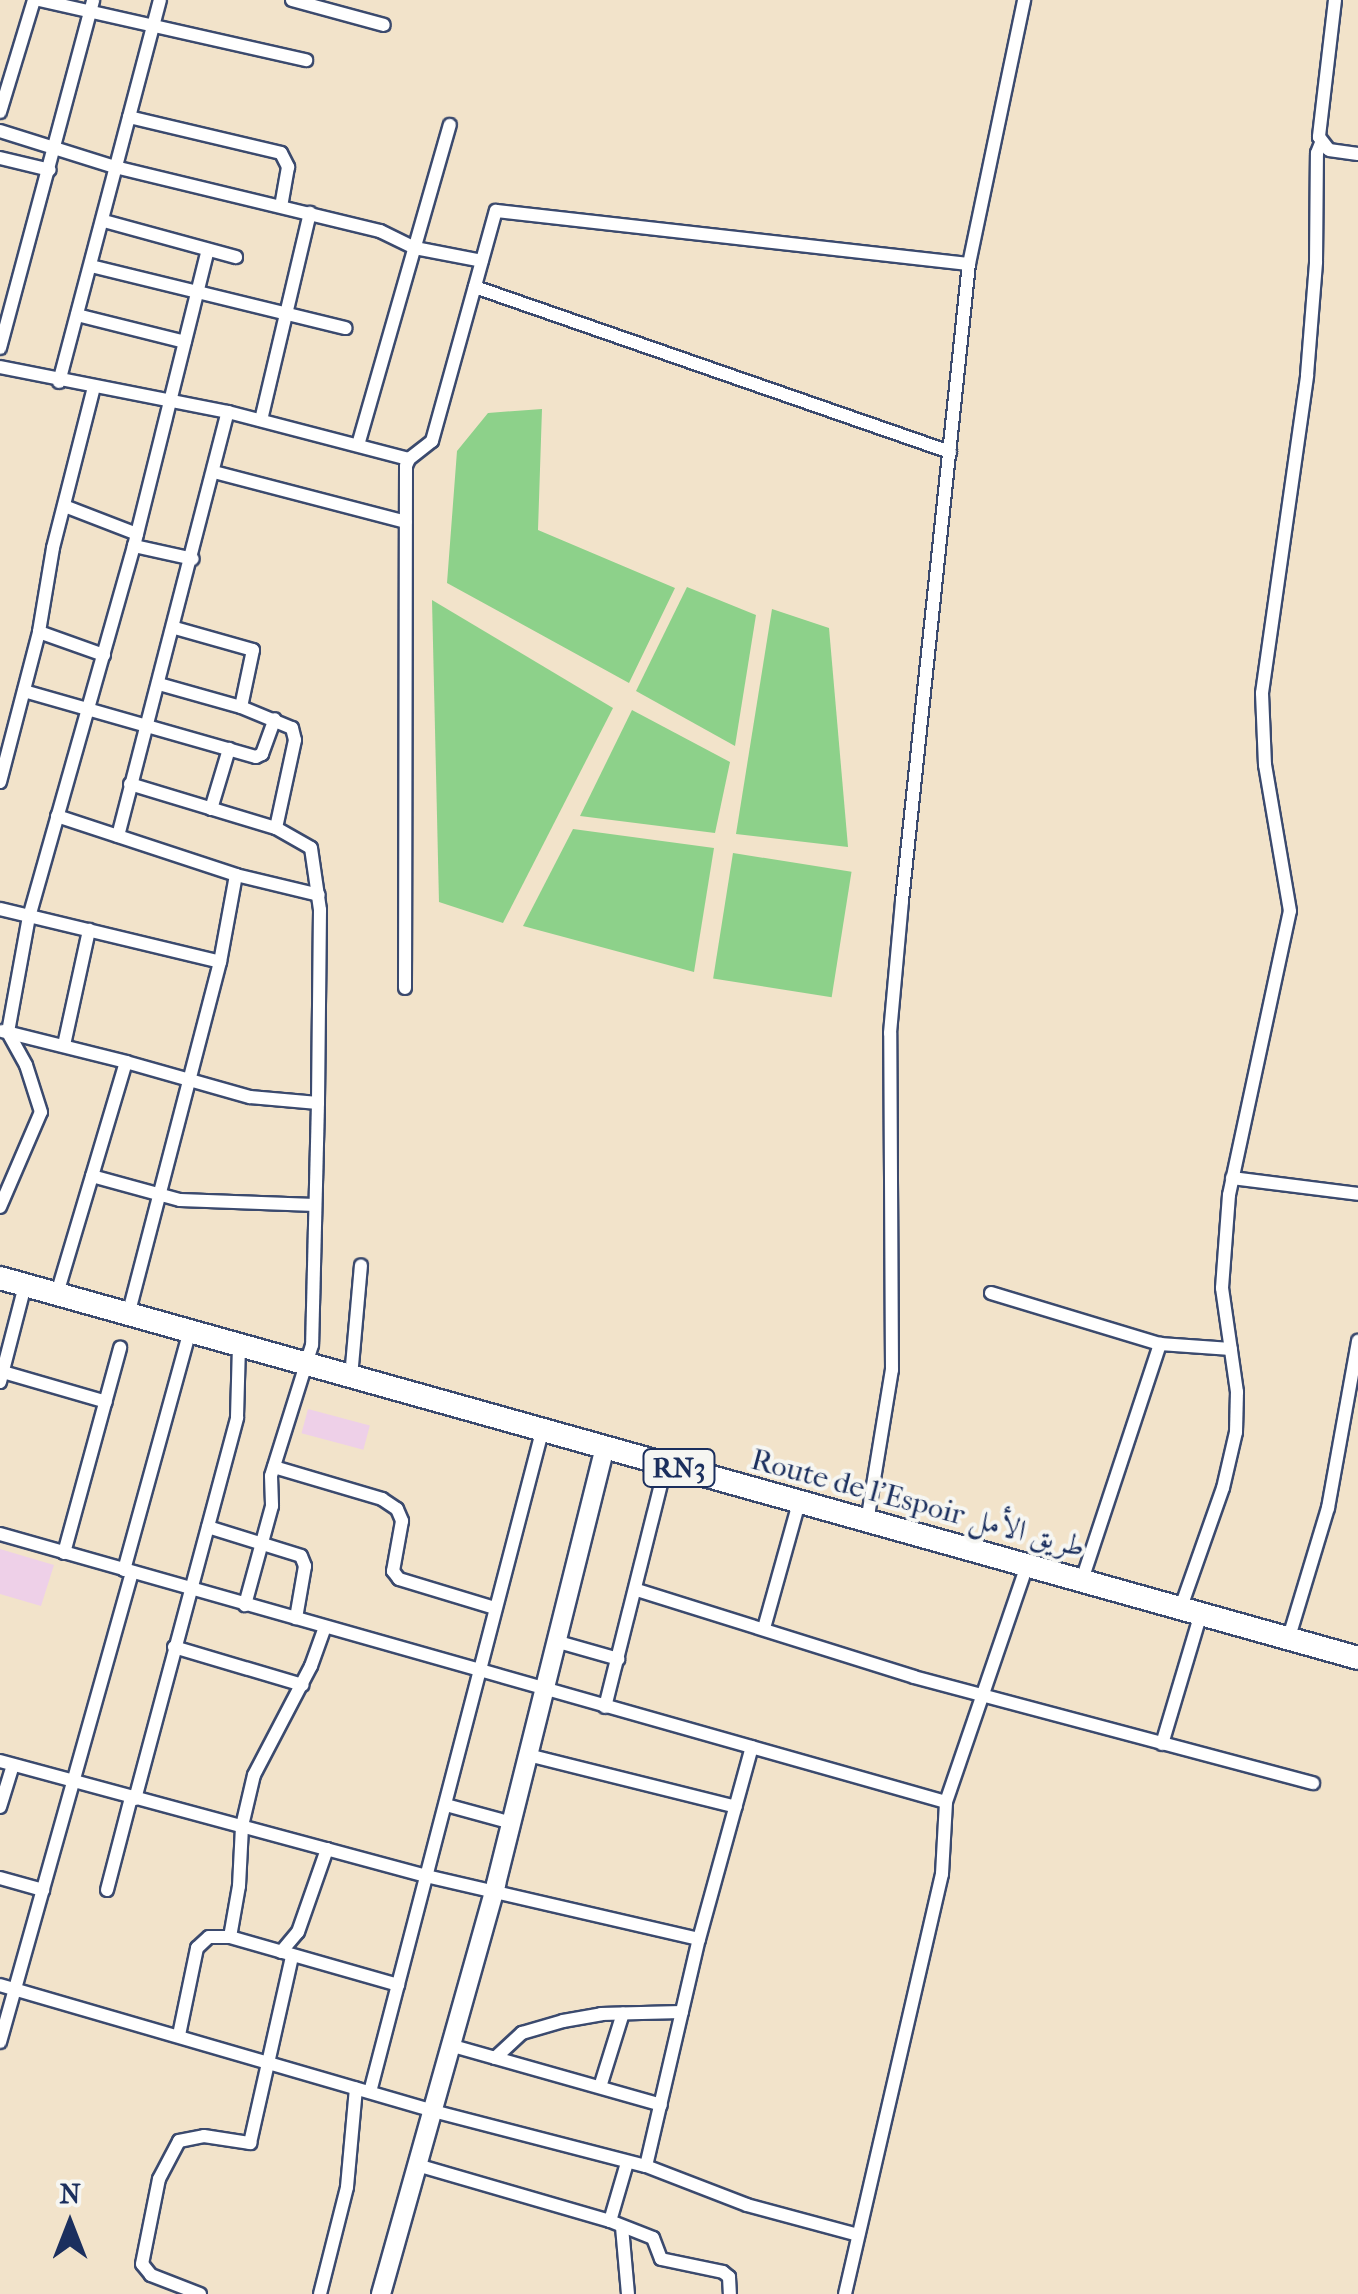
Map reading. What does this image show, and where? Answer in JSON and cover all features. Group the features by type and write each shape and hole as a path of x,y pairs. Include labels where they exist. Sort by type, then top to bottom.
{"highway":[{"name":"Route de l’Espoir طريق الأمل","path":"0,1278 1358,1658"}],"street":[{"path":"1,103 36,0 92,6 153,26 306,60"},
{"path":"59,382 160,0"},
{"path":"292,0 384,25"},
{"path":"867,1522 892,1370 890,1034 950,452 970,264 1024,0"},
{"path":"1162,1744 1191,1610 1231,1458 1237,1404 1222,1288 1232,1178 1290,911 1265,765 1262,693 1307,375 1316,262 1317,153 1321,143 1318,125 1334,0"},
{"path":"0,348 92,6"},
{"path":"129,117 280,152 288,167 282,206"},
{"path":"358,444 450,125"},
{"path":"0,131 115,166 380,230 415,248 482,261"},
{"path":"1321,143 1330,150 1358,154"},
{"path":"0,158 50,170"},
{"path":"408,459 432,441 496,211 970,264"},
{"path":"262,420 310,213"},
{"path":"104,221 236,257"},
{"path":"0,1207 41,1112 26,1066 4,1031 29,917 135,540 208,250"},
{"path":"91,266 346,328"},
{"path":"475,288 950,452"},
{"path":"77,315 185,342"},
{"path":"0,367 59,382 228,412 408,459"},
{"path":"0,782 39,632 53,548 67,507 94,387"},
{"path":"118,836 193,560 228,412"},
{"path":"405,988 408,459"},
{"path":"214,472 406,522"},
{"path":"67,507 135,540 193,560"},
{"path":"174,628 253,650 240,707"},
{"path":"39,632 104,655"},
{"path":"159,684 275,719 296,735 276,828"},
{"path":"24,691 260,756 275,719"},
{"path":"211,809 228,749"},
{"path":"130,784 276,828 312,848 319,895 313,1335 308,1364 274,1467 263,1543 245,1604"},
{"path":"57,816 236,875 319,895"},
{"path":"131,1304 220,962 236,875"},
{"path":"0,909 220,962"},
{"path":"64,1046 90,930"},
{"path":"4,1031 250,1097 318,1103"},
{"path":"57,1294 126,1062"},
{"path":"92,1176 160,1196 248,1205 315,1205"},
{"path":"1232,1178 1358,1194"},
{"path":"351,1377 361,1265"},
{"path":"26,1286 1,1377 106,1402"},
{"path":"990,1293 1160,1344 1231,1349"},
{"path":"0,2042 73,1782 190,1331"},
{"path":"1288,1637 1328,1508 1358,1341"},
{"path":"107,1890 238,1417 238,1344"},
{"path":"1082,1580 1160,1344"},
{"path":"64,1553 120,1348"},
{"path":"320,2294 347,2187 363,2090 398,1985 543,1428"},
{"path":"381,2294 512,1824 605,1446"},
{"path":"604,1707 637,1590 666,1464"},
{"path":"274,1467 382,1499 397,1509 402,1521 393,1571 399,1579 495,1608"},
{"path":"764,1628 799,1503"},
{"path":"208,1527 301,1556 306,1566 296,1618"},
{"path":"0,1534 946,1802"},
{"path":"845,2294 942,1874 946,1802 986,1696 1027,1565"},
{"path":"637,1590 986,1696 1313,1783"},
{"path":"230,1937 239,1886 242,1826 254,1775 302,1685 325,1627"},
{"path":"556,1641 618,1659"},
{"path":"174,1647 302,1685"},
{"path":"646,2166 699,1940 752,1747"},
{"path":"528,1754 736,1807"},
{"path":"0,1807 6,1763 426,1876 699,1940"},
{"path":"446,1805 512,1824"},
{"path":"200,2294 151,2275 142,2264 159,2179 179,2141 204,2136 250,2143 286,1954 298,1932 327,1849"},
{"path":"0,1878 43,1890"},
{"path":"179,2035 200,1942 209,1937 230,1937 398,1985"},
{"path":"0,1985 432,2111 646,2166 747,2205 858,2235"},
{"path":"495,2058 508,2044 538,2027 623,2013 682,2012"},
{"path":"600,2088 623,2013"},
{"path":"453,2046 661,2104"},
{"path":"627,2163 616,2224 628,2294"},
{"path":"417,2165 653,2238 661,2259 724,2272 729,2277 730,2294"}],"shaded area":[{"path":"308,1409 370,1426 363,1450 302,1433"},
{"path":"0,1549 54,1565 41,1606 0,1594"}],"green space":[{"path":"542,409 538,530 675,588 629,683 447,583 457,451 488,413"},
{"path":"687,587 756,615 735,746 636,691"},
{"path":"432,600 613,708 503,923 439,902"},
{"path":"772,609 829,628 848,847 736,834"},
{"path":"632,710 730,762 715,833 580,816"},
{"path":"573,829 714,848 694,972 523,926"},
{"path":"733,853 852,872 832,997 713,978"}]}
